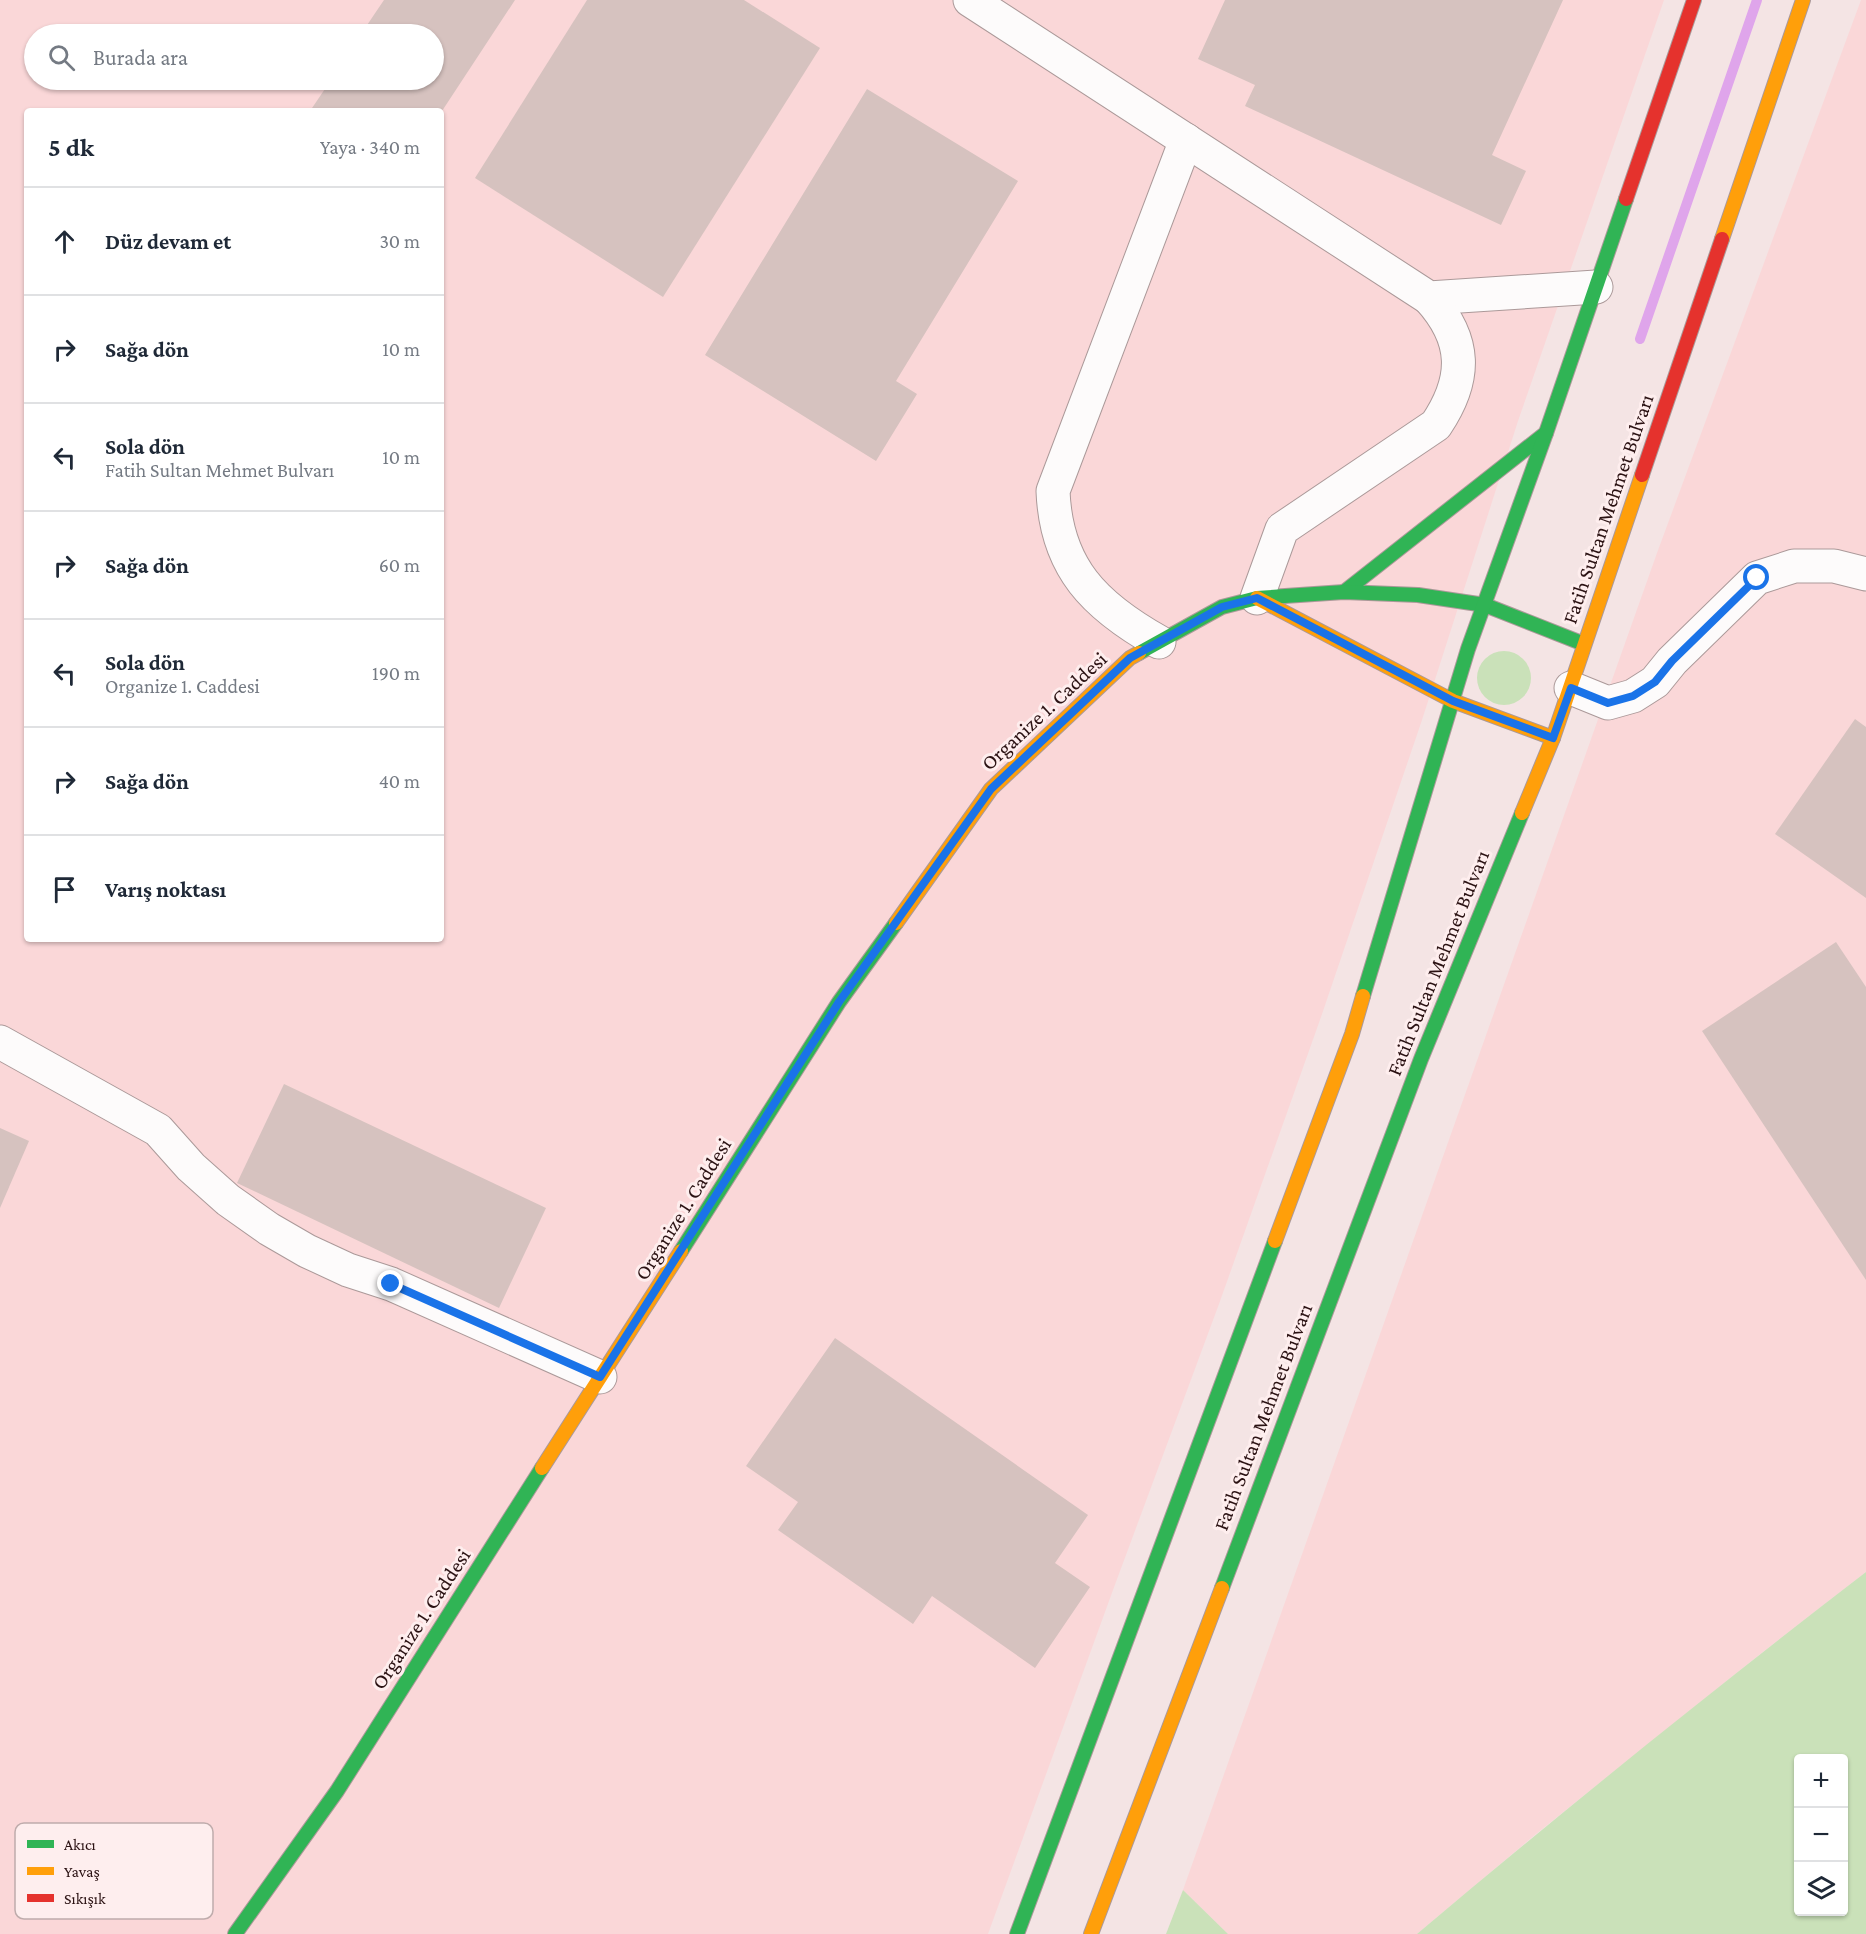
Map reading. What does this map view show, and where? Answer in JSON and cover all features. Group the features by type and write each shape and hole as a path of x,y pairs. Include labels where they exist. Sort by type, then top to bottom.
{"main road":[{"path":"1017,1934 1352,1034 1468,649 1546,434 1694,0"},
{"name":"Fatih Sultan Mehmet Bulvarı","path":"1091,1934 1421,1059 1553,738 1803,0"},
{"path":"1344,592 1546,434"},
{"name":"Organize 1. Caddesi","path":"236,1934 337,1791 839,1002 991,789 1130,658 1222,607 1257,598 1344,592 1418,595 1485,605 1584,644"},
{"path":"1257,598 1453,701 1553,738"}],"street":[{"path":"970,0 1429,298 1443,314 1453,332 1458,352 1455,391 1436,425 1282,529 1257,598"},
{"path":"1159,642 1117,616 1096,598 1079,577 1065,553 1054,513 1053,491 1186,140"},
{"path":"1429,298 1596,287"},
{"path":"1571,688 1608,703 1633,696 1655,682 1672,661 1757,578 1794,566 1834,566 1866,574"},
{"path":"0,1042 158,1130 191,1167 228,1200 268,1229 348,1270 391,1284 600,1377"}],"shaded area":[{"path":"0,0 1664,0 1518,421 1422,720 1321,1017 1219,1304 988,1934 0,1934"},
{"path":"1861,0 1866,0 1866,1572 1536,1834 1417,1934 1228,1934 1183,1890 1657,553"}],"green space":[{"path":"1504,651 1514,653 1523,659 1529,668 1531,678 1529,688 1523,697 1514,703 1504,705 1494,703 1485,697 1479,688 1477,678 1479,668 1485,659 1494,653"},
{"path":"1866,1572 1866,1934 1417,1934 1640,1750"},
{"path":"1183,1890 1228,1934 1166,1934"}],"building":[{"path":"384,0 515,0 444,108 312,108 324,90 444,90 444,24 368,24"},
{"path":"587,0 744,0 820,48 663,297 475,178"},
{"path":"1225,0 1563,0 1492,155 1526,171 1501,225 1245,106 1255,85 1198,59"},
{"path":"867,89 1018,181 896,381 917,394 876,461 705,355"},
{"path":"1855,719 1866,727 1866,898 1775,834"},
{"path":"1836,942 1866,987 1866,1280 1702,1031"},
{"path":"284,1084 546,1208 499,1308 237,1183"},
{"path":"0,1128 29,1141 0,1208"},
{"path":"835,1338 1088,1515 1055,1563 1090,1587 1035,1668 932,1596 913,1624 778,1530 798,1502 746,1466"}],"waterway":[{"path":"1640,339 1757,0"}],"traffic: fast":[{"path":"1363,996 1468,649 1546,433 1626,199"},
{"path":"1344,592 1546,433"},
{"path":"1139,653 1222,607 1257,598 1344,592 1418,595 1485,605 1584,644"},
{"path":"1222,1588 1421,1059 1522,813"},
{"path":"681,1251 839,1002 896,923"},
{"path":"1017,1934 1275,1241"},
{"path":"235,1934 337,1791 542,1468"}],"traffic: slow":[{"path":"1722,239 1803,0"},
{"path":"1522,813 1553,738 1642,475"},
{"path":"1257,598 1453,701 1553,738"},
{"path":"896,923 991,789 1130,658 1139,653"},
{"path":"1275,1241 1352,1034 1363,996"},
{"path":"542,1468 681,1251"},
{"path":"1091,1934 1222,1588"}],"traffic: jam":[{"path":"1626,199 1694,0"},
{"path":"1642,475 1722,239"}],"route":[{"path":"391,1284 600,1377 839,1002 991,789 1130,658 1222,607 1257,598 1453,701 1553,738 1571,688 1608,703 1633,696 1655,682 1672,661 1757,578"}]}
